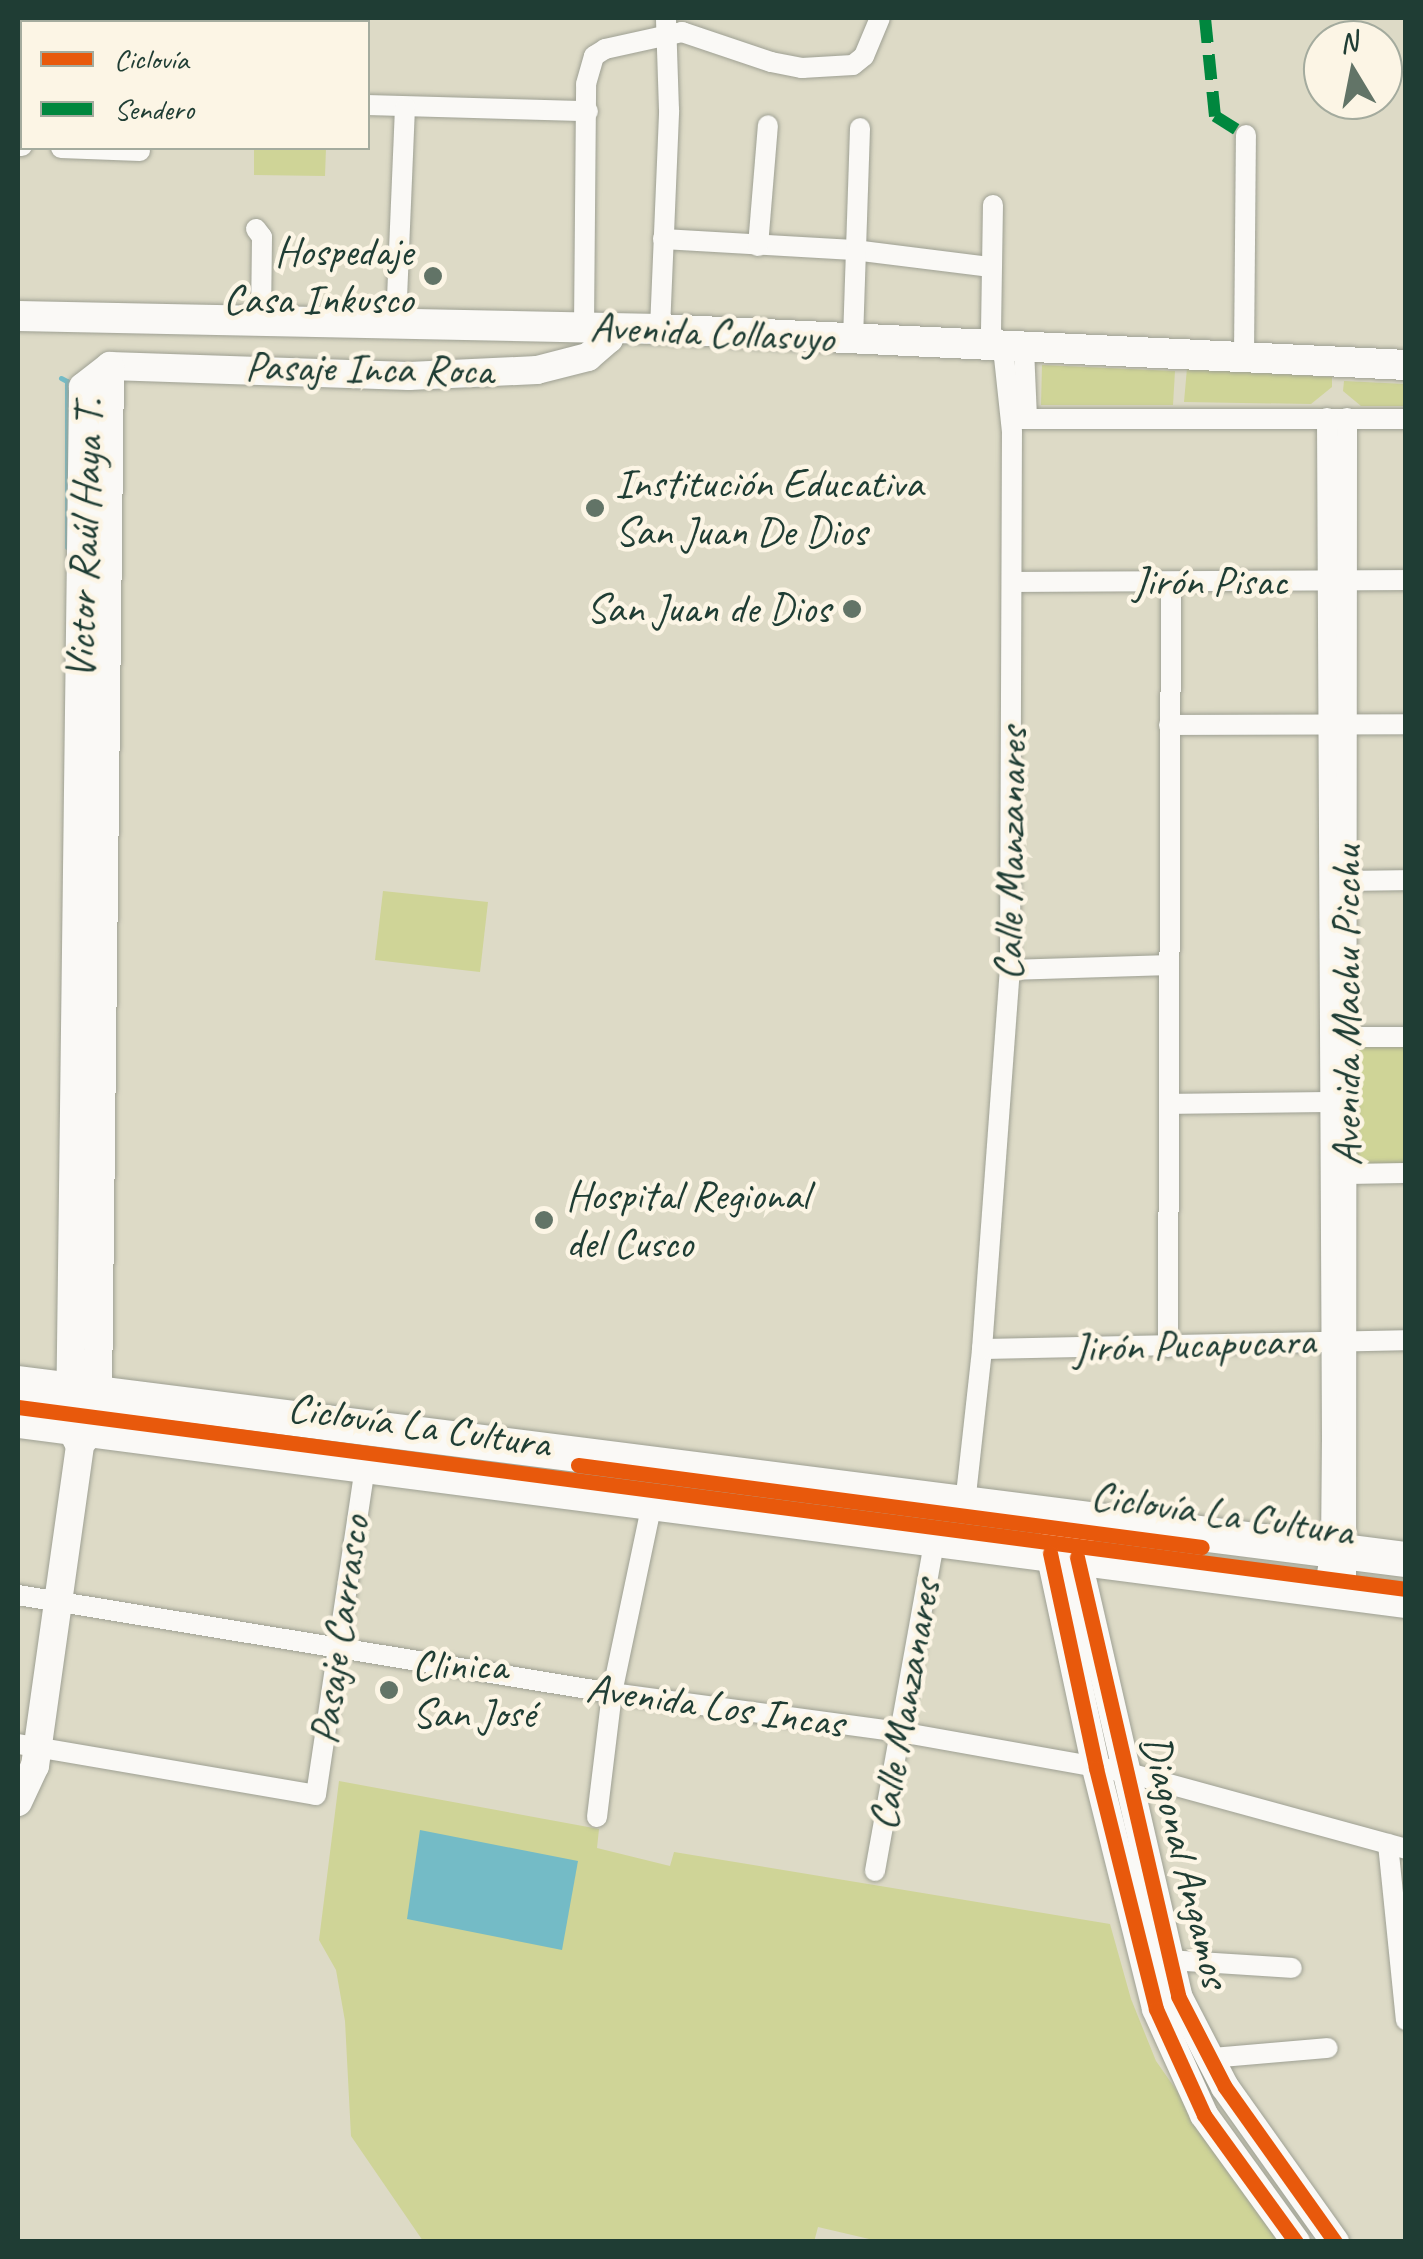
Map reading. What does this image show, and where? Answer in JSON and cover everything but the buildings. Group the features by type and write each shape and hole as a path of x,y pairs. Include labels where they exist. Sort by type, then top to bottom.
{"highway":[{"path":"18,1384 1406,1560"},
{"path":"18,1420 81,1434 653,1499 1406,1600"}],"main road":[{"name":"Avenida Collasuyo","path":"18,316 660,329 1406,366"}],"street":[{"path":"597,328 586,84 594,56 668,26 744,56 771,62 852,65 864,56 880,18"},
{"path":"660,329 668,26"},
{"path":"370,105 588,111"},
{"path":"396,322 405,107"},
{"path":"758,246 768,125"},
{"path":"854,340 860,128"},
{"path":"1244,357 1246,135"},
{"path":"114,150 140,151"},
{"name":"Calle Manzanares","path":"965,1504 982,1350 1010,970 1019,419 1012,349 991,331 993,205"},
{"path":"256,229 262,237 262,321"},
{"path":"663,238 854,250 991,267"},
{"name":"Pasaje Inca Roca","path":"110,366 408,376 537,370 588,357 608,339 597,328"},
{"name":"Victor Raúl Haya T.","path":"18,1802 34,1766 23,1752 58,1601 84,1392 95,501 83,387 110,366"},
{"name":"Avenida Machu Picchu","path":"1335,1592 1340,1551 1337,418"},
{"path":"1019,419 1406,419"},
{"name":"Jirón Pisac","path":"1015,582 1406,580"},
{"path":"1168,1348 1171,583"},
{"path":"1169,725 1406,724"},
{"path":"1338,881 1406,880"},
{"name":"Avenida Machu Picchu","path":"1338,881 1346,1037 1338,1102 1347,1174 1338,1340"},
{"path":"1010,970 1169,965"},
{"path":"1346,1037 1406,1037"},
{"path":"1171,1104 1338,1102"},
{"path":"1347,1174 1406,1173"},
{"name":"Jirón Pucapucara","path":"982,1350 1406,1340"},
{"name":"Pasaje Carrasco","path":"23,1752 316,1795 365,1466"},
{"path":"598,1816 612,1693 653,1499"},
{"name":"Diagonal Angamos","path":"1072,1518 1063,1555 1096,1768 1156,2009 1204,2115 1296,2242"},
{"name":"Calle Manzanares","path":"875,1872 934,1538"},
{"name":"Diagonal Angamos","path":"1063,1555 1125,1772 1178,1996 1210,2058 1335,2242"},
{"name":"Avenida Los Incas","path":"18,1595 612,1693 900,1732 1125,1772 1396,1847"},
{"path":"1396,1847 1406,2020"},
{"path":"1170,1960 1292,1968"},
{"path":"1210,2058 1328,2048"}],"green space":[{"path":"254,150 326,150 325,176 254,175"},
{"path":"1042,365 1175,371 1173,405 1041,405"},
{"path":"1187,368 1332,377 1332,387 1311,404 1184,402"},
{"path":"1344,381 1405,384 1405,406 1361,406 1343,391"},
{"path":"383,891 488,902 480,972 375,960"},
{"path":"1351,1041 1405,1041 1405,1164 1353,1164"},
{"path":"339,1781 599,1829 597,1848 670,1866 674,1852 1110,1924 1131,1999 1156,2061 1282,2241 882,2242 818,2227 814,2242 423,2241 351,2136 345,2021 336,1970 319,1940"}],"water":[{"path":"420,1830 578,1861 562,1950 407,1919"}],"waterway":[{"path":"61,378 67,381 67,547"}],"marked path":[{"path":"1205,18 1215,116 1246,135"}],"cycle path":[{"name":"Ciclovía La Cultura","path":"18,1407 1406,1589"},
{"name":"Ciclovía La Cultura","path":"578,1465 1202,1547"},
{"path":"1050,1553 1096,1768 1156,2009 1204,2115 1296,2242"},
{"path":"1077,1557 1178,1996 1225,2087 1335,2242"}],"place":[{"name":"Hospedaje Casa Inkusco","path":"433,276"},
{"name":"Institución Educativa San Juan De Dios","path":"595,508"},
{"name":"San Juan de Dios","path":"852,609"},
{"name":"Hospital Regional del Cusco","path":"544,1220"},
{"name":"Clinica San José","path":"389,1690"}]}
